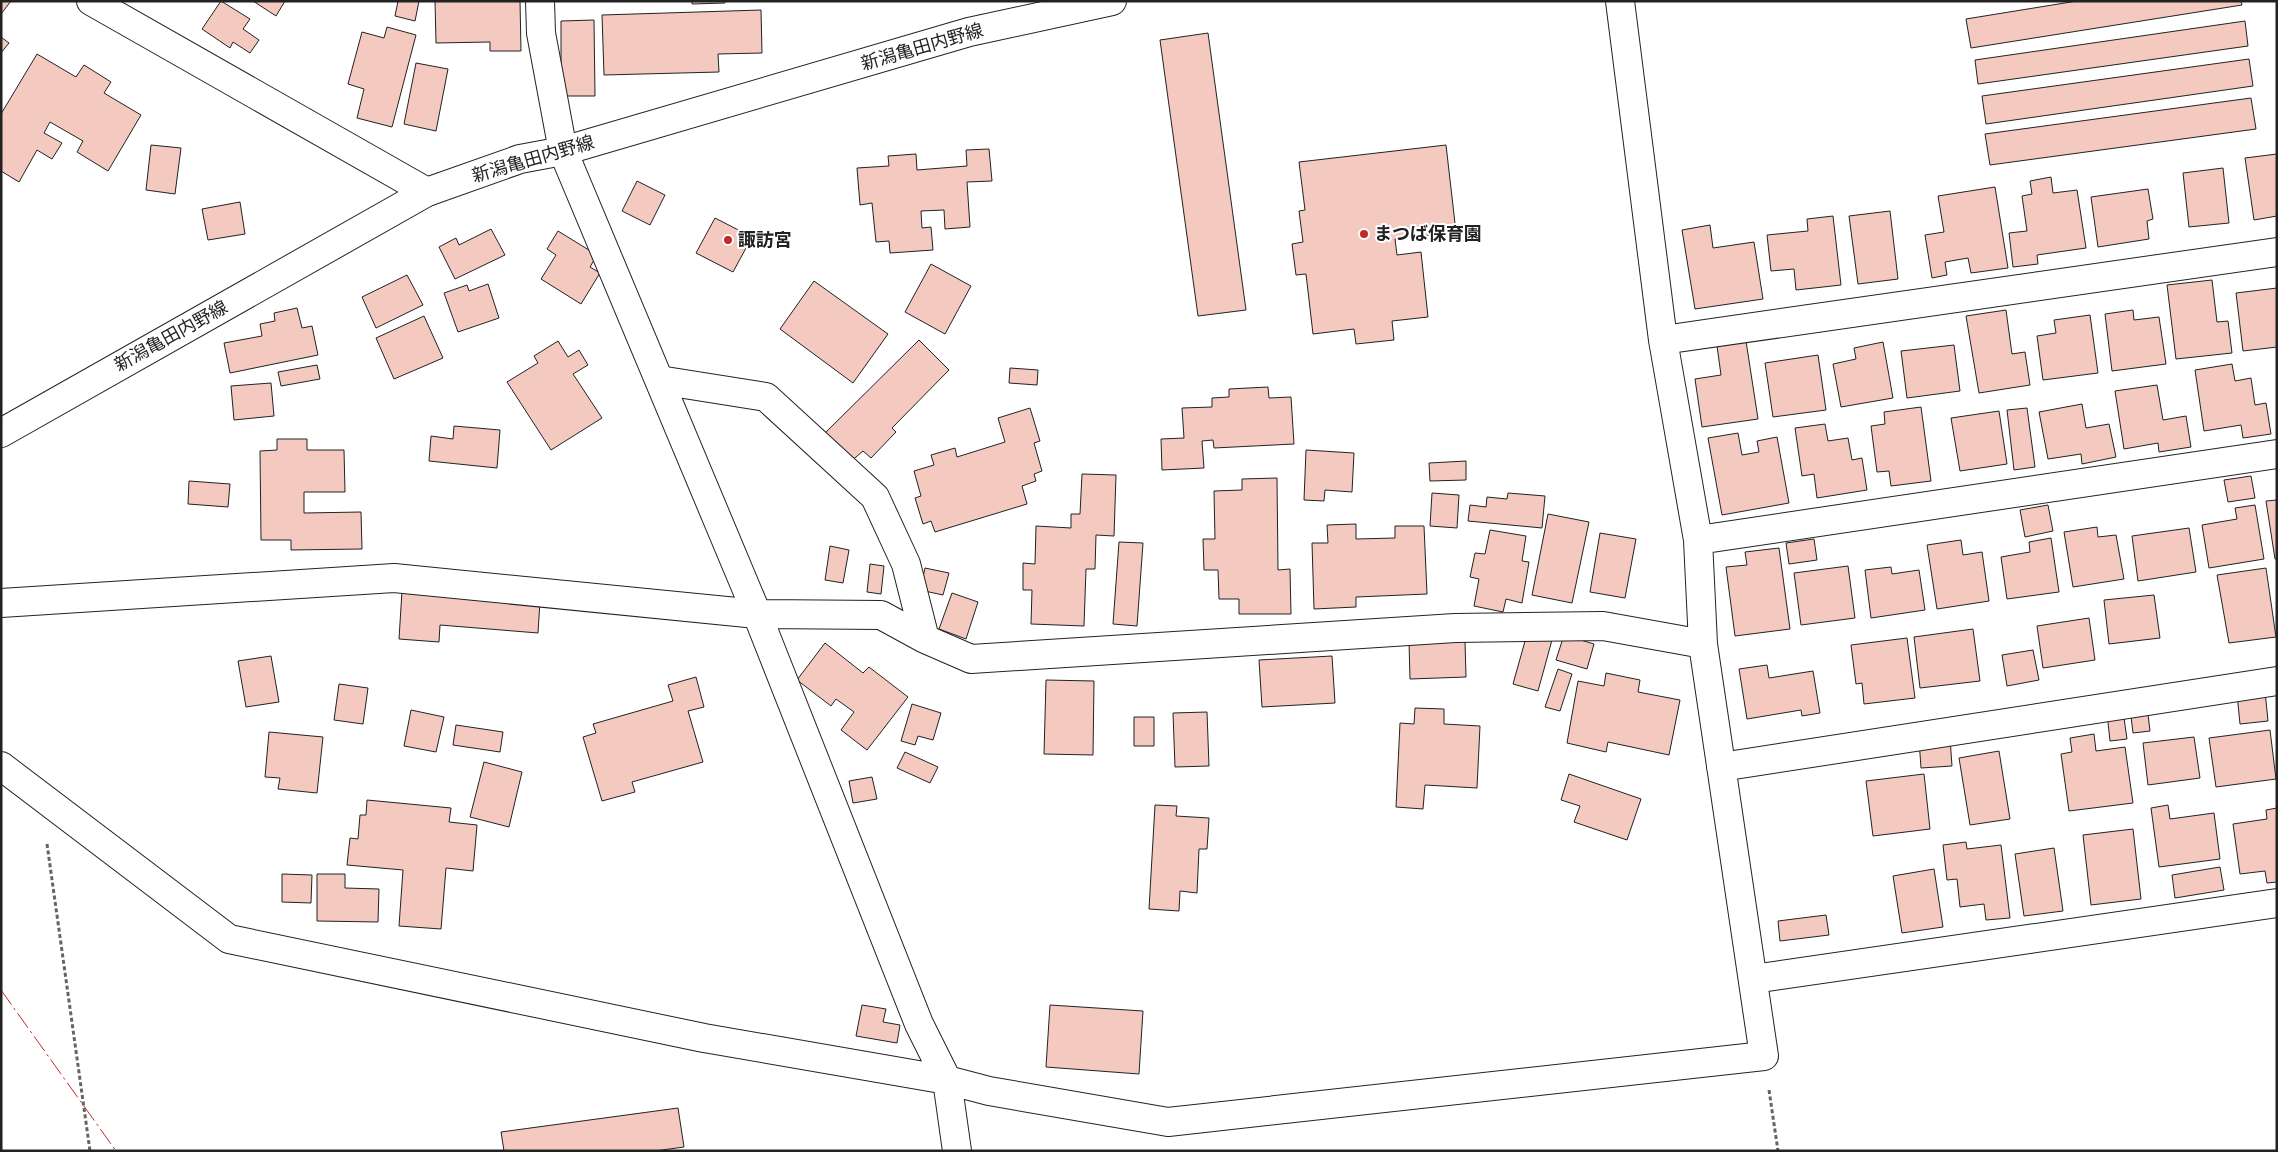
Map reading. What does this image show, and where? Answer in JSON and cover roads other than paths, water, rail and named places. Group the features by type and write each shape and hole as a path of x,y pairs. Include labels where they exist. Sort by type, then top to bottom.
{"street":[{"path":"91,1 426,192"},
{"path":"540,1 541,33 563,151 757,614 919,1024 947,1080 956,1151"},
{"name":"新潟亀田内野線","path":"1,433 426,192 520,159 563,151 969,32 1112,1"},
{"path":"1,766 229,939 704,1038 947,1080 989,1091 1168,1122 1764,1056 1703,644 1698,540 1663,340 1620,1"},
{"path":"1663,340 2277,252"},
{"path":"658,380 766,397 875,497 906,564 925,639"},
{"path":"1698,540 2277,454"},
{"path":"1,603 394,578 757,614 881,615 925,639 972,660 1454,628 1603,626 1703,644"},
{"path":"1720,767 2277,681"},
{"path":"1752,979 2277,903"}],"place":[{"name":"まつば保育園","path":"1364,234"},
{"name":"諏訪宮","path":"728,240"}]}
